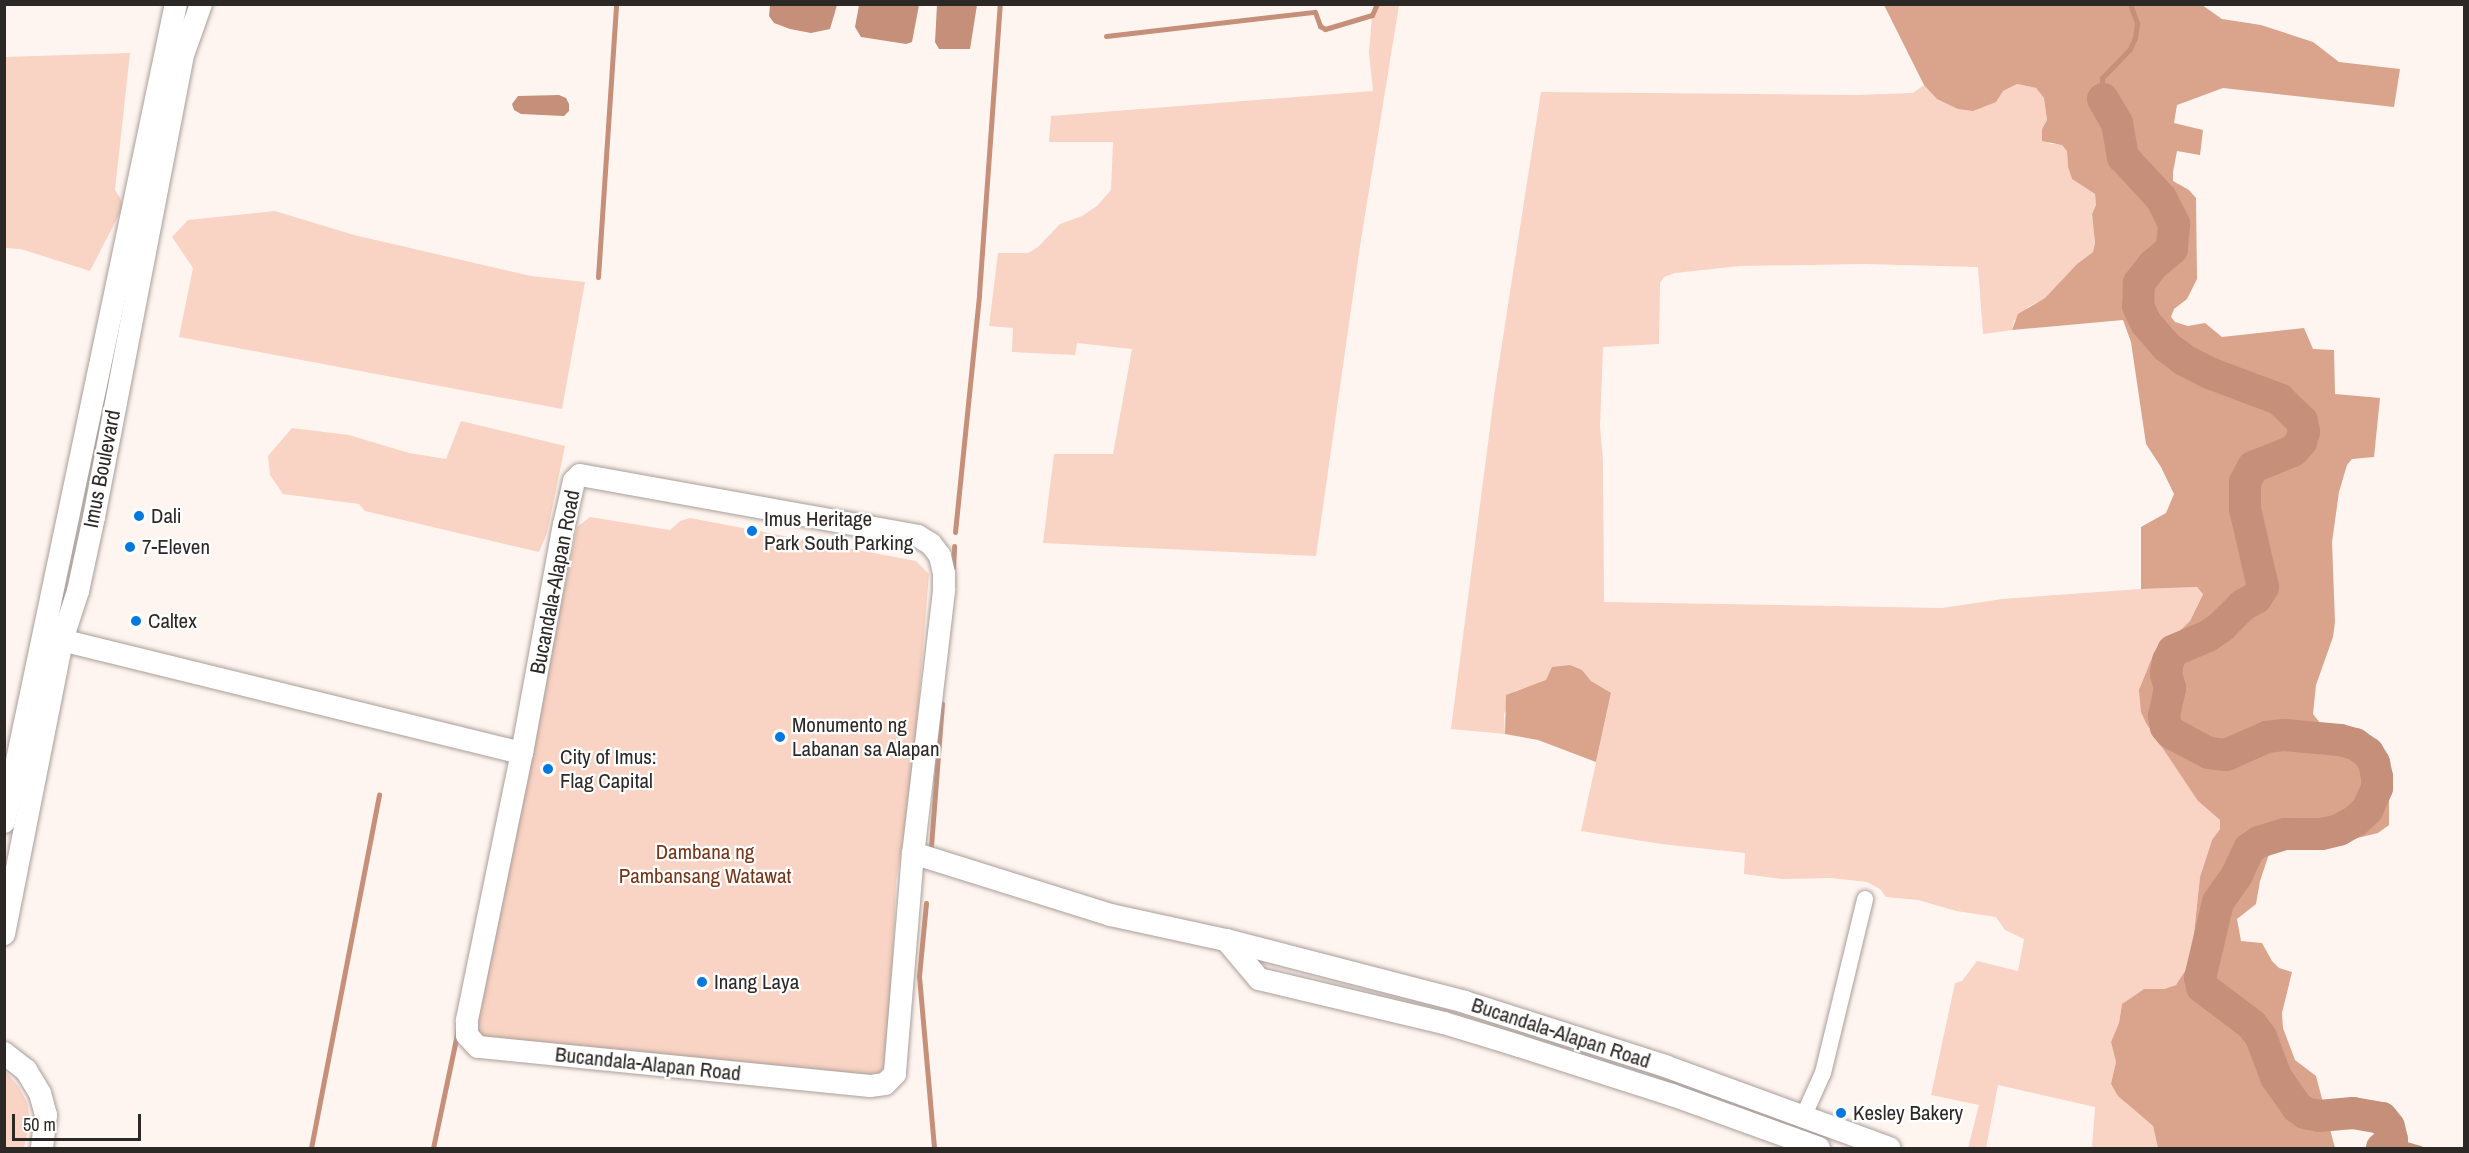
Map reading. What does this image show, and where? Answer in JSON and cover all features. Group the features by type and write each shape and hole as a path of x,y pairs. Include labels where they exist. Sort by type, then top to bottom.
{"main road":[{"name":"Imus Boulevard","path":"4,934 53,638 176,4"},
{"name":"Imus Boulevard","path":"4,822 53,638 78,591 182,58 201,4"},
{"name":"Bucandala-Alapan Road","path":"583,474 918,536 932,544 940,556 944,573 944,591 913,853 895,1074 885,1084 870,1086 478,1047 467,1035 467,1020 522,753 564,525 577,476 583,474"},
{"path":"53,638 522,753"},
{"name":"Bucandala-Alapan Road","path":"913,853 1111,915 1226,940 1465,1002 1665,1066 1804,1115 1889,1149"},
{"name":"Bucandala-Alapan Road","path":"1226,940 1259,980 1444,1023 1672,1095 1819,1149"},
{"path":"5,1053 26,1070 40,1093 46,1115 42,1149"}],"street":[{"path":"1804,1115 1823,1073 1865,899"}],"green space":[{"path":"1377,5 1399,5 1360,246 1316,556 1043,543 1054,454 1113,454 1132,349 1077,343 1075,355 1012,352 1013,328 989,326 998,253 1028,253 1038,247 1060,224 1082,216 1097,206 1111,190 1113,142 1049,142 1051,116 1373,91 1369,53 1372,15"},
{"path":"130,53 115,190 124,205 90,271 21,249 5,248 4,57"},
{"path":"2017,84 2036,88 2044,98 2047,120 2042,129 2050,144 2062,144 2067,151 2068,167 2072,179 2095,194 2096,205 2092,214 2095,243 2093,252 2077,264 2045,298 2028,307 2014,321 2012,330 1983,334 1978,267 1865,264 1740,266 1675,273 1664,277 1660,283 1659,344 1603,347 1600,426 1603,462 1604,602 1942,608 2002,599 2197,587 2203,593 2190,621 2152,658 2159,739 2198,801 2220,820 2220,829 2212,840 2200,877 2191,962 2185,975 2176,985 2164,989 2144,989 2122,1004 2119,1023 2111,1042 2116,1062 2111,1085 2127,1104 2153,1126 2158,1148 2092,1148 2095,1107 1998,1085 1986,1148 1968,1148 1979,1105 1931,1095 1955,983 1962,981 1977,961 2018,971 2024,939 2005,930 1996,917 1956,911 1918,900 1886,897 1880,889 1867,882 1831,878 1782,879 1744,874 1745,853 1661,844 1581,831 1611,694 1591,681 1582,670 1515,691 1504,714 1505,734 1451,729 1495,389 1541,92 1855,95 1913,93 1924,85 1938,99 2003,91"},
{"path":"275,211 354,235 531,276 585,282 562,409 179,337 193,268 172,237 188,220"},
{"path":"461,421 565,446 547,533 539,552 365,511 359,504 283,494 270,475 268,456 292,428 349,435 409,453 446,459"},
{"name":"Dambana ng Pambansang Watawat","path":"590,517 670,530 680,521 690,518 916,561 929,574 911,795 896,881 889,1062 879,1073 856,1076 492,1042 479,1035 476,1018 577,527"},
{"path":"5,1071 18,1086 27,1102 30,1120 24,1148 5,1148"}],"shaded area":[{"path":"770,4 837,5 830,29 811,33 774,23 769,16"},
{"path":"859,5 919,5 912,42 906,44 861,37 855,27"},
{"path":"937,5 977,5 970,49 939,49 935,42"},
{"path":"1884,5 2202,5 2222,19 2261,25 2313,42 2339,62 2400,69 2394,107 2223,88 2177,105 2174,123 2203,130 2200,155 2177,151 2173,172 2173,181 2189,190 2196,198 2197,279 2187,299 2174,309 2171,317 2175,322 2188,326 2205,323 2222,337 2304,328 2313,349 2334,350 2335,394 2380,398 2374,457 2352,459 2347,465 2339,492 2332,542 2335,622 2333,637 2316,685 2313,714 2320,723 2353,730 2382,749 2389,799 2389,825 2378,833 2349,840 2270,851 2260,881 2256,904 2237,919 2241,941 2262,943 2272,961 2279,968 2292,972 2282,1013 2283,1028 2295,1060 2316,1076 2335,1148 2158,1148 2153,1126 2118,1096 2111,1084 2116,1062 2111,1042 2119,1023 2122,1004 2144,989 2164,989 2176,985 2191,962 2200,877 2212,840 2220,829 2220,820 2198,801 2146,723 2141,712 2139,690 2152,658 2190,621 2203,594 2197,587 2141,589 2141,527 2166,513 2174,494 2161,467 2146,444 2131,342 2123,320 2012,330 2018,314 2045,298 2077,264 2093,252 2095,243 2092,214 2096,205 2095,194 2072,179 2068,167 2067,151 2062,145 2042,141 2042,129 2047,120 2044,98 2036,88 2017,84 2003,91 1996,102 1973,111 1958,109 1937,99 1924,85"},
{"path":"559,95 566,98 569,104 569,111 564,116 521,114 514,110 512,104 518,96"},
{"path":"1570,665 1582,670 1591,681 1611,693 1596,762 1538,740 1505,734 1506,695 1546,680 1552,667"}],"waterway":[{"path":"598,277 616,4"},
{"path":"955,532 979,294 1000,4"},
{"path":"1106,36 1315,12 1320,26 1325,29 1372,15 1377,4"},
{"path":"2103,99 2102,78 2130,49 2135,38 2137,23 2130,4"},
{"path":"2103,99 2117,123 2123,157 2161,198 2174,224 2172,249 2153,265 2139,283 2138,306 2146,323 2167,347 2184,360 2212,374 2279,399 2302,421 2304,432 2301,442 2293,451 2253,467 2245,482 2245,509 2263,587 2256,598 2243,605 2221,627 2208,636 2173,651 2168,661 2166,674 2170,688 2164,716 2166,727 2171,733 2209,753 2226,755 2267,737 2284,735 2340,740 2355,744 2368,753 2374,763 2377,777 2377,788 2367,810 2355,821 2339,830 2321,834 2285,834 2259,842 2249,849 2237,875 2218,902 2200,978 2202,987 2252,1025 2261,1037 2276,1077 2297,1107 2305,1113 2319,1116 2353,1113 2382,1118 2389,1127 2392,1140 2382,1148"},
{"path":"953,568 954,546"},
{"path":"931,846 942,703"},
{"path":"311,1148 379,794"},
{"path":"926,903 919,976 934,1148"},
{"path":"433,1148 458,1029"},
{"path":"2392,1140 2420,1148"}],"place":[{"name":"Dali","path":"139,516"},
{"name":"Imus Heritage Park South Parking","path":"752,531"},
{"name":"7-Eleven","path":"130,547"},
{"name":"Caltex","path":"136,621"},
{"name":"Monumento ng Labanan sa Alapan","path":"780,737"},
{"name":"City of Imus: Flag Capital","path":"548,769"},
{"name":"Inang Laya","path":"702,982"},
{"name":"Kesley Bakery","path":"1841,1113"}]}
